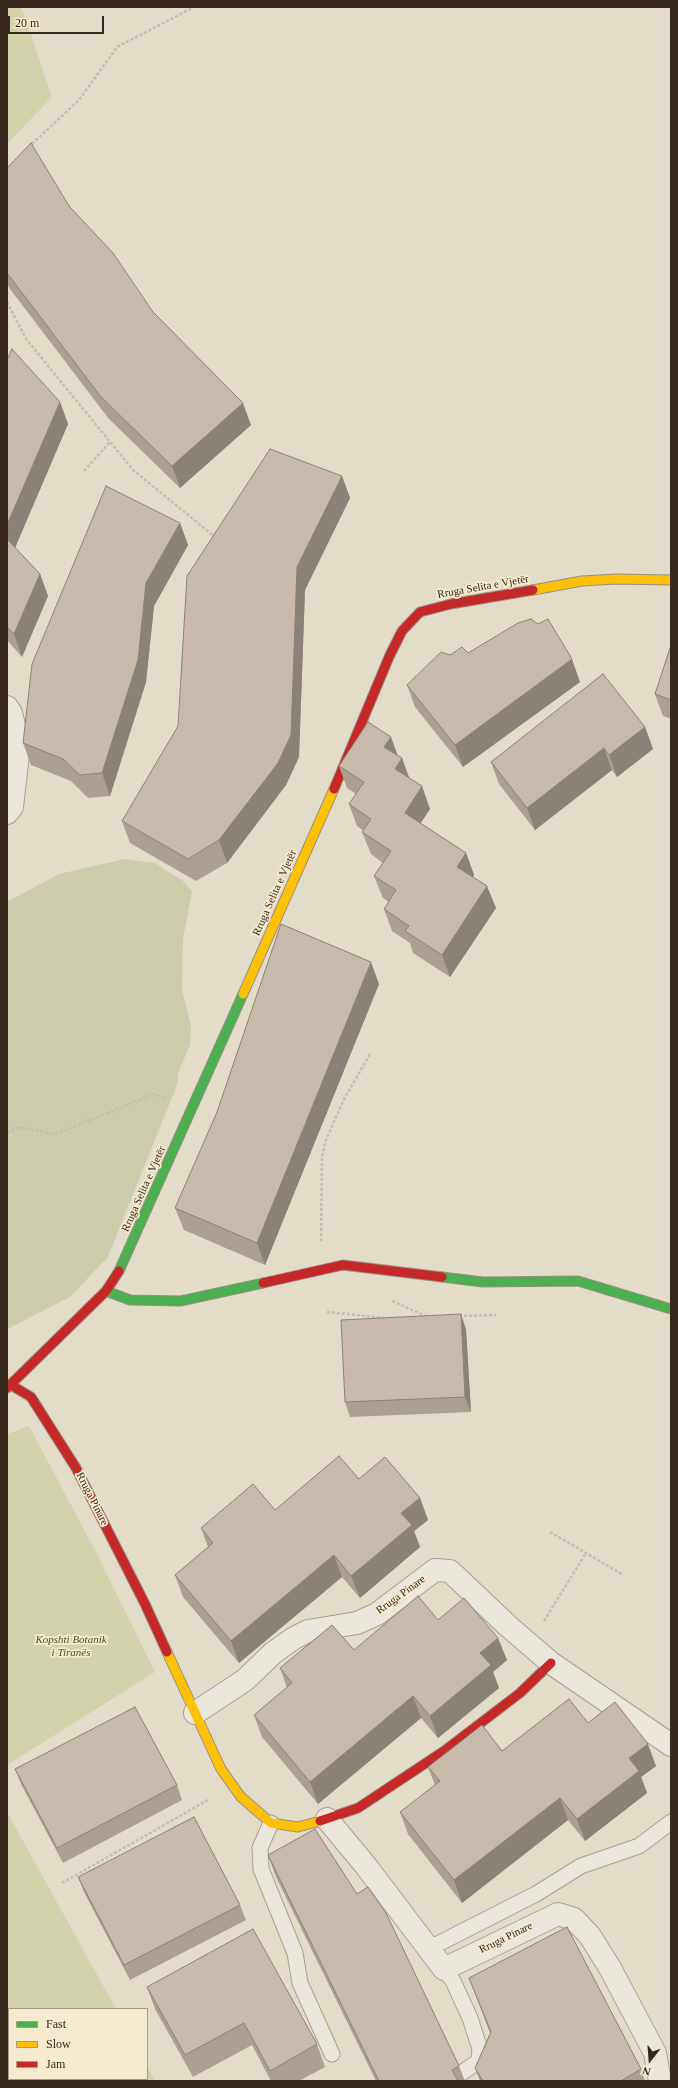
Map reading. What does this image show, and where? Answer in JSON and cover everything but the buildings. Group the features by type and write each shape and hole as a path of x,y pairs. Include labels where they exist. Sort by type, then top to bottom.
{"street":[{"name":"Rruga Selita e Vjetër","path":"9,1386 106,1291 124,1264 351,749 389,657 402,631 420,612 451,604 508,596 582,581 616,579 671,580"},
{"path":"7,707 11,713 19,746 12,807 7,813"},
{"path":"106,1291 130,1300 180,1301 342,1265 483,1282 538,1280 578,1281 671,1309"},
{"name":"Rruga Pinare","path":"9,1386 31,1396 76,1468 148,1612 221,1769 241,1797 271,1823"},
{"name":"Rruga Pinare","path":"195,1713 245,1680 273,1653 294,1638 308,1631 357,1623 377,1614 435,1570 450,1571 529,1645 551,1663 671,1745"},
{"path":"271,1823 298,1827 358,1808 444,1751 520,1693 551,1663"},
{"path":"327,1819 430,1948 444,1969"},
{"name":"Rruga Pinare","path":"444,1969 558,1914 574,1919 590,1936 610,1968 655,2053 660,2081"}],"lane":[{"path":"430,1948 536,1894 581,1866 640,1846 671,1822"},
{"path":"271,1823 260,1848 261,1869 295,1953 300,1983 332,2054"},
{"path":"444,1969 453,1981 470,2018 480,2049 479,2061 460,2074"}],"path":[{"path":"32,144 80,100 117,47 194,7"},
{"path":"7,302 26,339 133,470 216,537"},
{"path":"84,471 110,442"},
{"path":"319,1270 322,1234 322,1156 326,1140 339,1110 370,1054"},
{"path":"7,1133 20,1128 56,1134 154,1094 192,1110"},
{"path":"327,1312 389,1318"},
{"path":"451,1316 496,1316"},
{"path":"420,1317 436,1317"},
{"path":"550,1532 622,1574"},
{"path":"529,1645 586,1553"},
{"path":"62,1883 205,1802"}],"green space":[{"path":"7,7 20,7 24,14 52,97 7,144"},
{"path":"125,859 154,863 182,880 192,891 183,939 182,990 191,1026 190,1045 179,1071 177,1085 108,1257 70,1297 7,1329 7,902 59,874"},
{"name":"Kopshti Botanik i Tiranës","path":"29,1426 96,1552 155,1672 7,1765 7,1434"},
{"path":"7,1812 115,2008 8,2008 8,2080 148,2080 148,2068 155,2081 7,2081"}],"traffic: fast":[{"path":"119,1271 243,994"},
{"path":"442,1277 483,1282 578,1281 671,1309"},
{"path":"106,1291 130,1300 180,1301 263,1283"}],"traffic: slow":[{"path":"533,590 582,581 616,579 671,580"},
{"path":"243,994 334,789"},
{"path":"167,1652 221,1769 241,1797 271,1823 298,1827 320,1821"}],"traffic: jam":[{"path":"334,789 389,657 402,631 420,612 451,604 533,590"},
{"path":"263,1283 343,1265 442,1277"},
{"path":"7,1388 106,1291 119,1271"},
{"path":"11,1385 31,1397 76,1468 145,1604 167,1652"},
{"path":"320,1821 358,1808 444,1751 520,1693 551,1663"}]}
